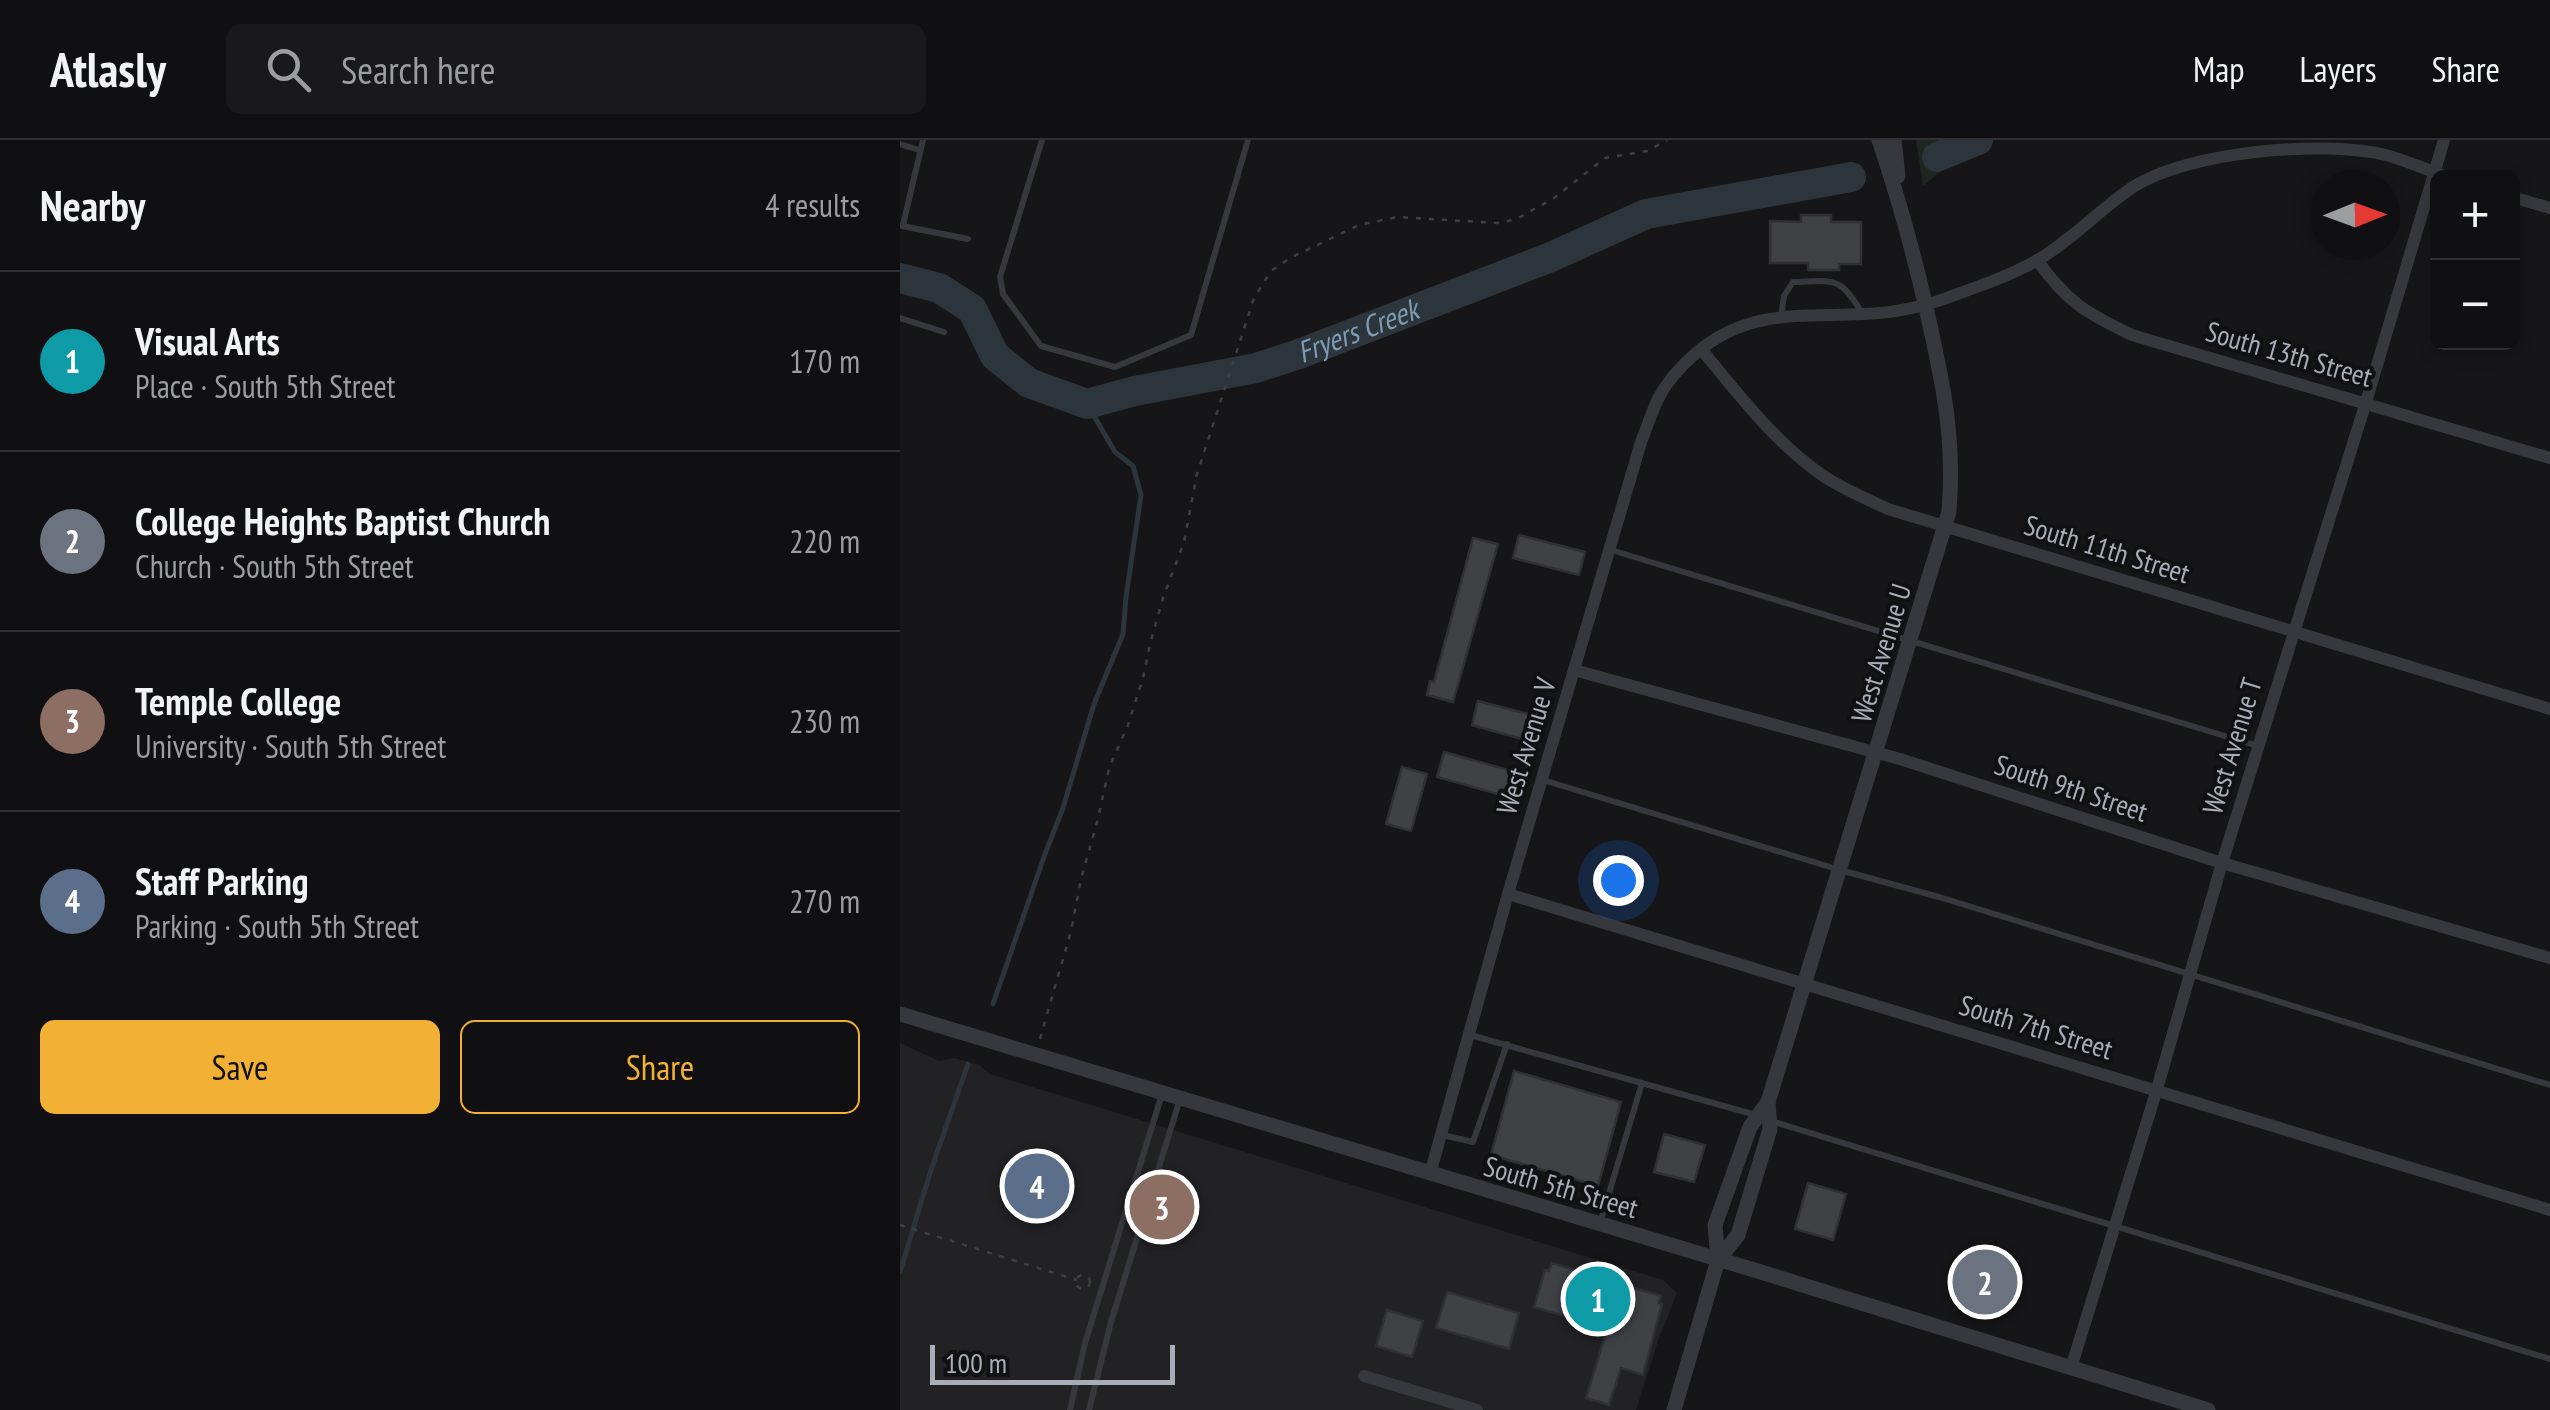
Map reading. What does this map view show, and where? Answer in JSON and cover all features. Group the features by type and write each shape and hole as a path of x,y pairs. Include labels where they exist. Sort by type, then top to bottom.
{"street":[{"name":"West Avenue U","path":"1718,1260 1738,1235 1770,1129 1766,1113 1949,512 1953,469 1950,426 1903,210 1879,140"},
{"name":"West Avenue U","path":"1894,140 1903,210"},
{"name":"West Avenue T","path":"2434,170 2444,140"},
{"name":"West Avenue V","path":"1430,1174 1641,442 1658,399 1672,377 1701,349 1750,322 1896,311 1949,298 2037,260 2135,186 2168,170 2204,160 2336,146 2384,154 2430,171"},
{"name":"West Avenue T","path":"2071,1368 2430,182"},
{"path":"2520,199 2550,208"},
{"name":"South 13th Street","path":"2037,260 2059,290 2093,317 2132,335 2550,458"},
{"name":"South 11th Street","path":"1701,349 1761,422 1798,456 1827,478 1888,509 2550,709"},
{"name":"South 9th Street","path":"1574,670 1876,752 2222,864 2550,958"},
{"name":"South 7th Street","path":"1508,894 2550,1210"},
{"name":"South 5th Street","path":"900,1014 2208,1410"},
{"name":"West Avenue U","path":"1674,1410 1718,1260 1715,1225 1750,1127 1766,1113"},
{"path":"1364,1376 1477,1410"}],"lane":[{"path":"923,140 902,226 968,239"},
{"path":"1042,140 1000,277 1002,294 1041,346 1115,367 1190,335 1248,140"},
{"path":"900,144 919,150"},
{"path":"1781,317 1784,296 1793,282 1841,284 1862,314"},
{"path":"900,318 944,332"},
{"path":"1610,549 2258,746"},
{"path":"1542,779 2550,1085"},
{"path":"1469,1034 1766,1113 2114,1226 2550,1359"},
{"path":"1441,1134 1473,1142 1506,1044"},
{"path":"1600,1224 1642,1083"},
{"path":"1070,1410 1086,1343 1162,1093"},
{"path":"1089,1410 1111,1322 1180,1098"}],"path":[{"path":"1036,1055 1071,932 1109,768 1144,678 1154,629 1184,542 1196,474 1262,284 1271,271 1290,258 1359,224 1419,217 1508,221 1554,198 1605,158 1647,151 1667,140"},
{"path":"900,1225 1077,1280"}],"shaded area":[{"path":"1916,140 1979,140 1923,186"},
{"path":"900,1043 939,1061 955,1058 979,1065 990,1074 1663,1280 1677,1293 1636,1410 900,1410"}],"building":[{"path":"1801,215 1831,215 1831,222 1861,222 1861,264 1839,264 1839,270 1808,270 1808,263 1770,263 1770,221 1801,222"},
{"path":"1519,535 1585,552 1579,575 1513,558"},
{"path":"1473,538 1498,544 1453,702 1427,695 1430,681 1434,682"},
{"path":"1478,701 1536,716 1529,741 1472,725"},
{"path":"1444,752 1519,773 1512,798 1437,777"},
{"path":"1402,767 1427,774 1411,831 1386,824"},
{"path":"1514,1071 1621,1102 1598,1186 1491,1155"},
{"path":"1664,1134 1705,1145 1694,1182 1654,1172"},
{"path":"1808,1183 1846,1194 1833,1240 1795,1229"},
{"path":"1552,1263 1661,1296 1643,1375 1621,1368 1609,1405 1586,1398 1607,1329 1534,1307 1545,1270 1549,1271"},
{"path":"1447,1292 1519,1313 1509,1349 1436,1328"},
{"path":"1387,1310 1423,1321 1412,1357 1376,1346"}],"waterway":[{"name":"Fryers Creek","path":"1937,157 1978,140"},
{"name":"Fryers Creek","path":"900,278 939,288 972,309 995,356 1029,383 1087,404 1256,368 1299,354 1551,257 1646,214 1851,177"},
{"path":"993,1004 1063,808 1094,704 1123,634 1141,495 1133,466 1115,452 1087,404"},
{"path":"900,1272 968,1064"}],"place":[{"name":"Staff Parking","path":"1037,1186"},
{"name":"Temple College","path":"1162,1207"},
{"name":"College Heights Baptist Church","path":"1985,1282"},
{"name":"Visual Arts","path":"1598,1299"}]}
